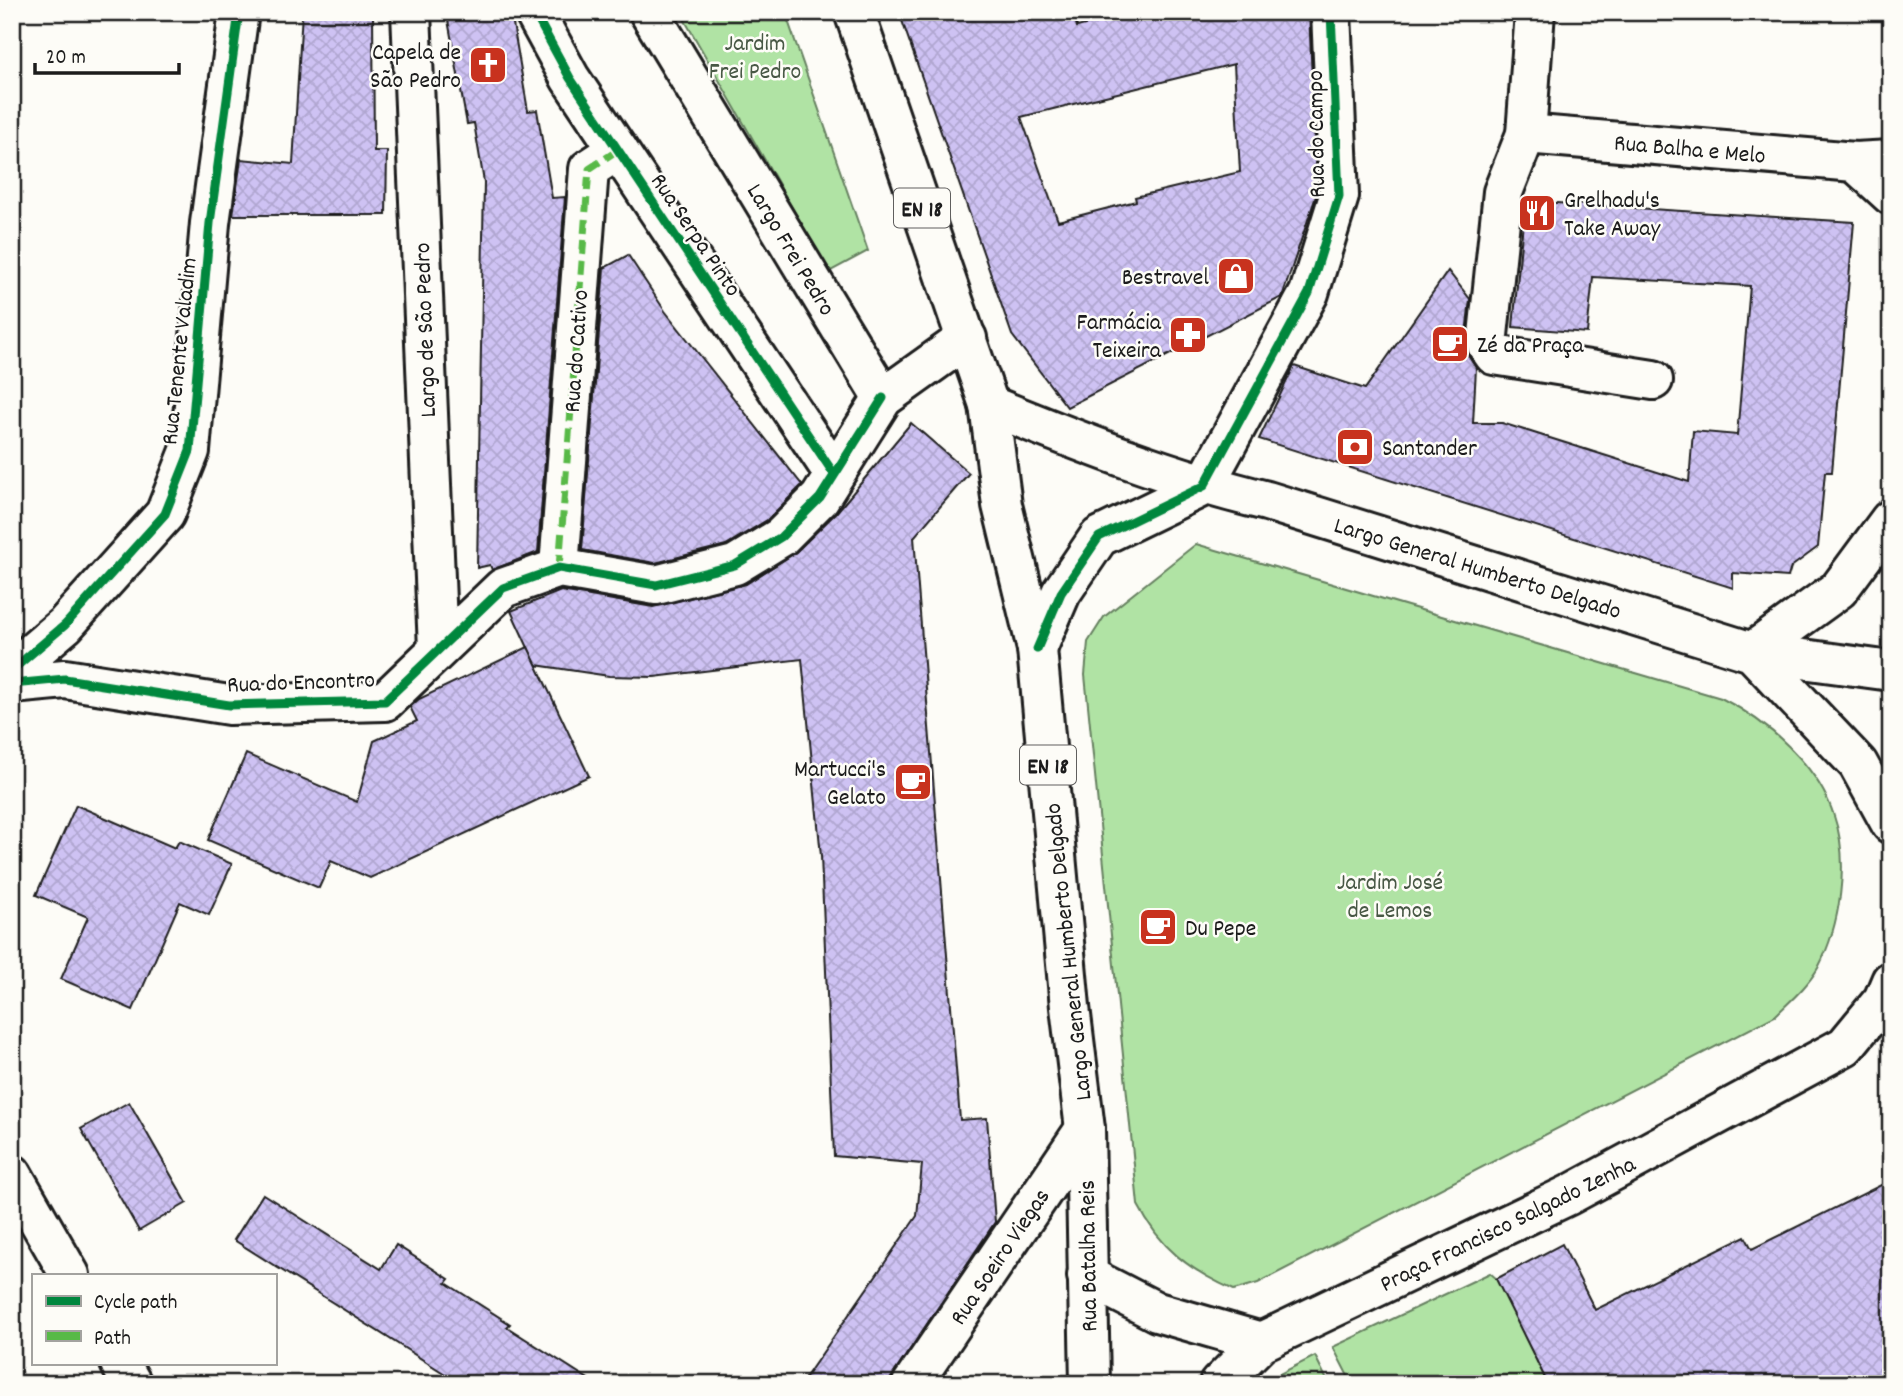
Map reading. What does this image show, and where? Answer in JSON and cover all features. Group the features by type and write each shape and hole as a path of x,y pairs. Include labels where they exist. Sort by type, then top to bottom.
{"street":[{"name":"Rua Tenente Valadim","path":"12,670 65,625 165,514 190,452 209,223 239,12"},
{"name":"Largo de São Pedro","path":"411,12 438,649"},
{"name":"Rua Serpa Pinto","path":"534,12 570,78 834,474"},
{"name":"Largo Frei Pedro","path":"649,12 883,398"},
{"name":"EN 18","path":"854,12 989,405"},
{"name":"Rua do Campo","path":"1204,486 1309,293 1339,196 1331,12"},
{"path":"1535,12 1526,134 1503,192 1487,345 1494,355 1653,380"},
{"name":"Rua Balha e Melo","path":"1526,134 1873,161"},
{"name":"Rua do Cativo","path":"559,568 589,169 618,150"},
{"path":"1873,161 1891,195"},
{"path":"883,398 967,338"},
{"name":"Rua do Encontro","path":"12,684 65,678 229,705 384,701 503,588 559,568 656,585 735,565 781,537 820,498 883,398"},
{"name":"Largo General Humberto Delgado","path":"1085,1129 1037,649 1002,505 989,405 1080,442 1204,486 1280,505 1752,652 1891,671"},
{"name":"Largo General Humberto Delgado","path":"1037,649 1061,593 1100,537 1204,486"},
{"path":"1890,518 1839,589 1752,652 1858,764 1891,824"},
{"name":"Praça Francisco Salgado Zenha","path":"1261,1342 1569,1195 1845,1046 1883,1000 1891,981"},
{"name":"Rua Batalha Reis","path":"1085,1129 1090,1384"},
{"name":"Rua Soeiro Viegas","path":"912,1384 1085,1129"},
{"path":"12,1174 69,1274"},
{"path":"1087,1276 1157,1312 1261,1342 1219,1384"},
{"path":"121,1364 132,1384"}],"green space":[{"name":"Jardim Frei Pedro","path":"680,12 785,12 868,251 829,272"},
{"name":"Jardim José de Lemos","path":"1196,544 1721,698 1756,719 1789,747 1816,779 1834,816 1839,834 1842,873 1837,914 1826,951 1814,975 1775,1016 1258,1283 1234,1290 1190,1266 1166,1246 1138,1205 1085,675 1088,642 1104,617"},
{"path":"1490,1273 1497,1279 1548,1384 1352,1384 1333,1347"},
{"path":"1315,1356 1329,1384 1260,1384"}],"building":[{"path":"302,12 373,12 374,151 387,151 386,215 233,215 241,159 293,164"},
{"path":"493,12 511,12 528,111 537,110 552,198 565,197 538,552 492,570 490,565 477,568 484,182 474,123 467,124 448,20"},
{"path":"899,12 1073,12 1077,27 1137,12 1309,12 1317,193 1282,297 1067,407 1012,335","holes":["1234,64 1240,172 1135,197 1136,201 1058,221 1021,117"]},
{"path":"1525,201 1854,222 1832,472 1825,472 1818,547 1791,567 1788,577 1733,573 1733,588 1259,439 1294,366 1365,389 1448,271 1470,299 1465,343 1476,368 1473,423 1502,423 1689,482 1693,431 1737,435 1750,286 1593,277 1587,333 1513,327"},
{"path":"628,255 665,311 802,485 767,520 726,545 655,563 582,550 604,268"},
{"path":"911,423 969,473 914,537 960,1120 987,1118 995,1222 887,1384 801,1384 917,1216 922,1164 834,1156 821,856 802,659 654,677 609,676 536,665 511,611 561,591 653,607 746,584 796,552 836,513"},
{"path":"528,647 589,776 370,878 331,861 319,888 208,840 246,754 357,802 374,741 417,721 410,707 419,699"},
{"path":"76,805 175,848 179,841 232,864 209,915 180,902 133,1010 61,979 88,917 36,895"},
{"path":"129,1102 187,1203 139,1231 81,1129"},
{"path":"1891,1180 1891,1384 1548,1384 1496,1279 1562,1244 1595,1310 1745,1236 1752,1249"},
{"path":"263,1194 381,1269 396,1245 449,1279 446,1283 510,1324 507,1327 596,1384 461,1384 234,1240"}],"marked path":[{"path":"559,568 589,169 618,150"}],"cycle path":[{"path":"12,670 65,625 165,514 190,451 210,223 239,12"},
{"path":"534,12 570,78 834,474"},
{"path":"1037,649 1061,593 1099,537 1204,486 1309,293 1339,196 1331,12"},
{"path":"12,684 65,679 229,705 385,701 503,588 559,568 656,585 735,565 781,537 820,498 883,398"}],"place":[{"name":"Capela de São Pedro","path":"488,65"},
{"name":"Grelhadu's Take Away","path":"1537,213"},
{"name":"Bestravel","path":"1236,276"},
{"name":"Farmácia Teixeira","path":"1188,335"},
{"name":"Zé da Praça","path":"1450,344"},
{"name":"Santander","path":"1355,447"},
{"name":"Martucci's Gelato","path":"913,782"},
{"name":"Du Pepe","path":"1158,927"}]}
